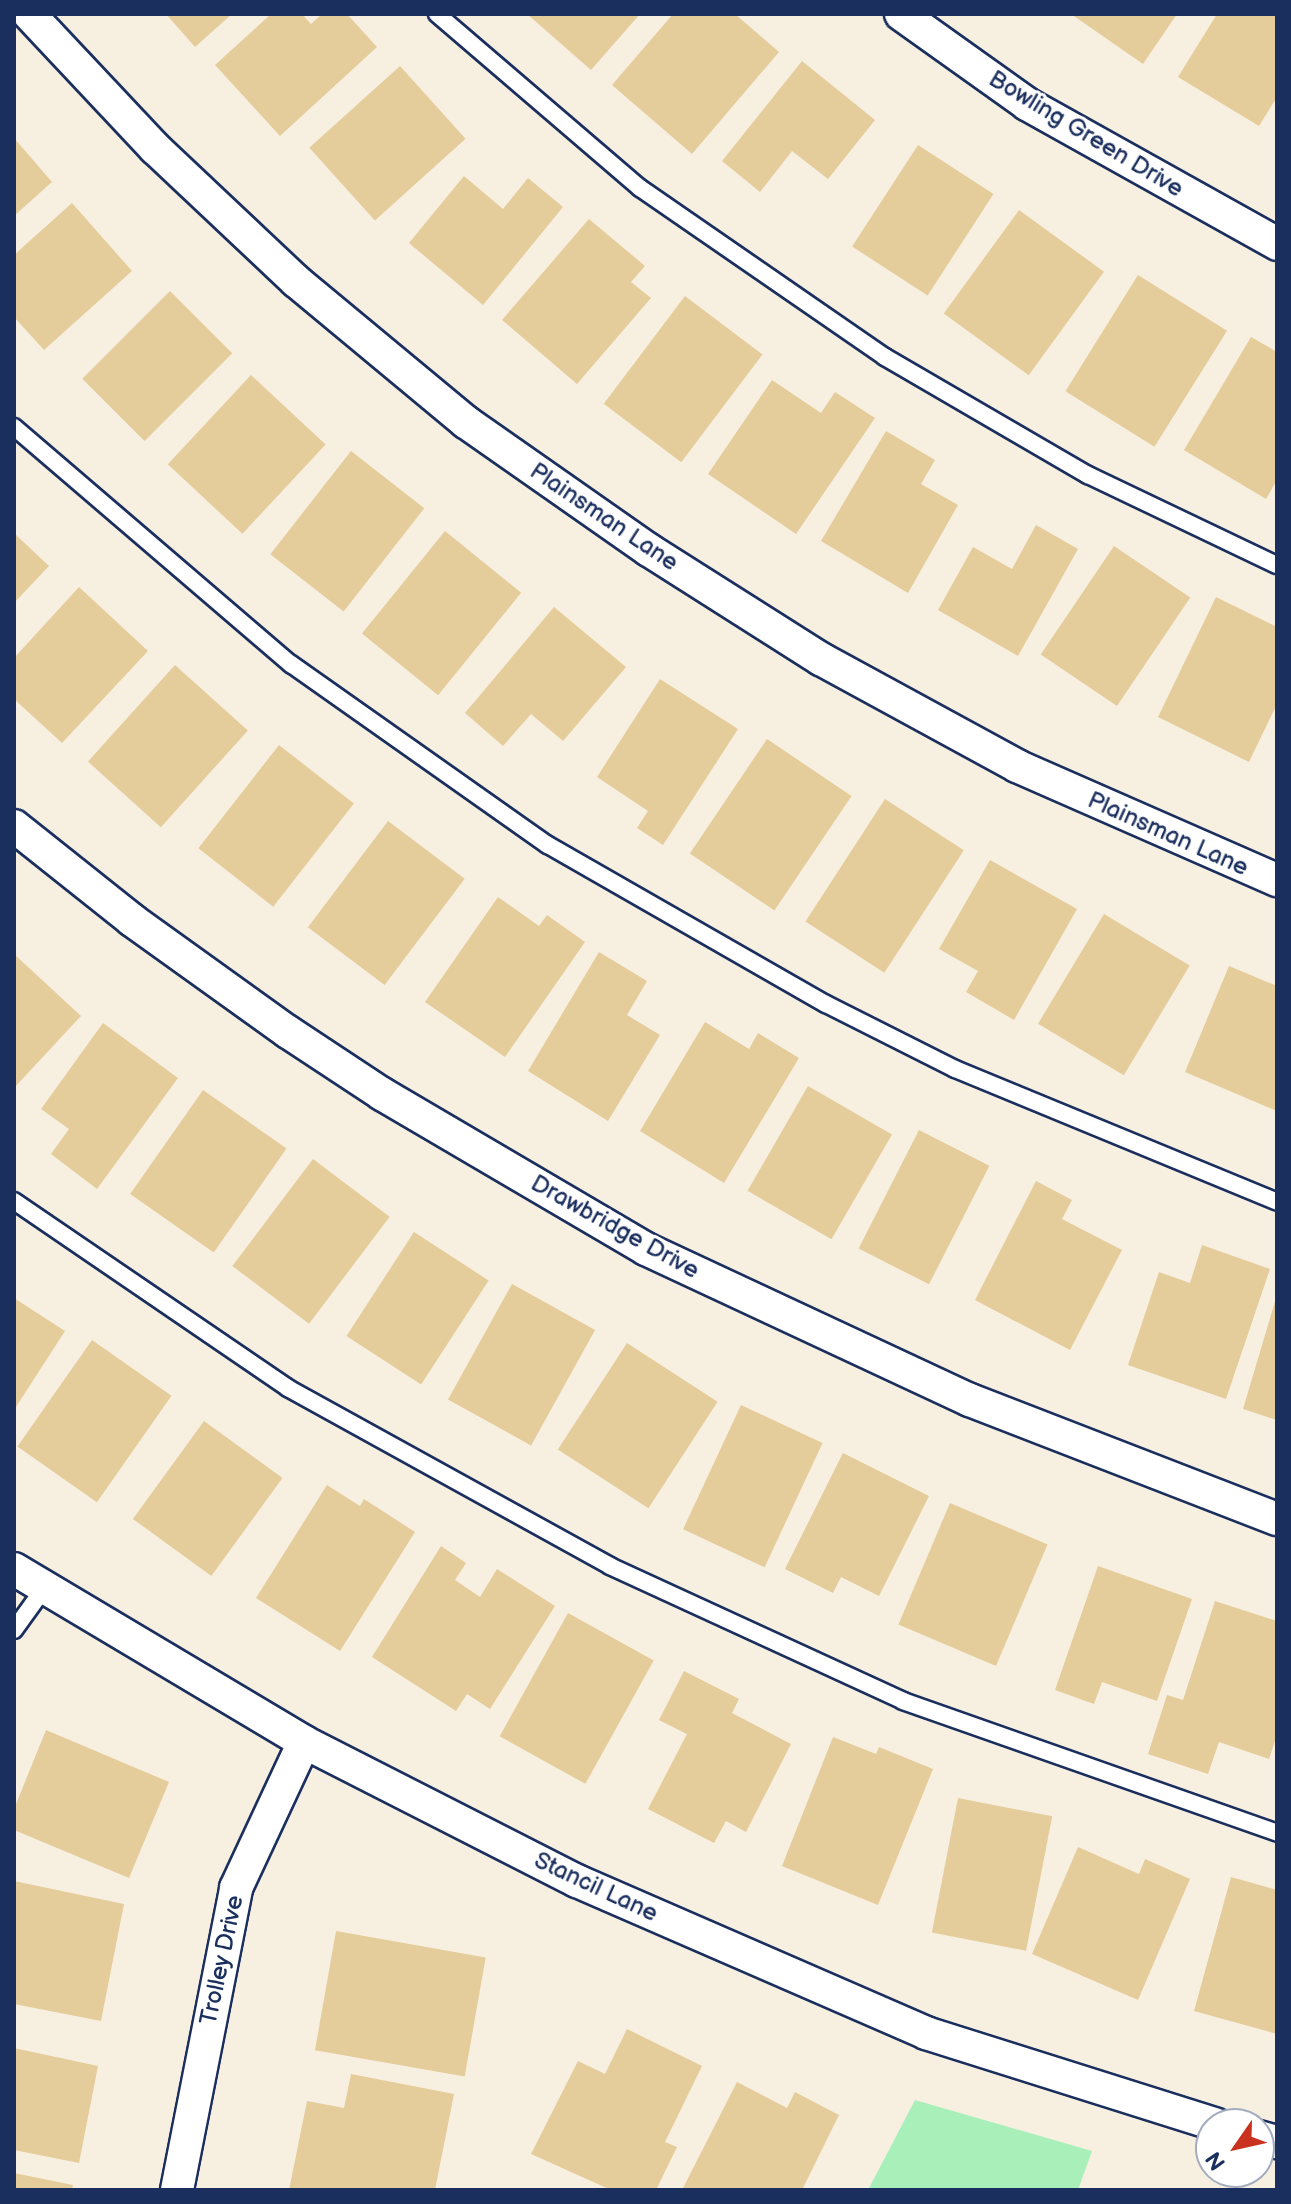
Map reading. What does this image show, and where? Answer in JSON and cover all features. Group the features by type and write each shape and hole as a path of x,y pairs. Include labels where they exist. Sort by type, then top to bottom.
{"street":[{"name":"Plainsman Lane","path":"29,14 155,148 296,281 466,422 636,541 821,659 1017,766 1277,880"},
{"name":"Bowling Green Drive","path":"901,14 1027,104 1277,244"},
{"name":"Drawbridge Drive","path":"14,826 132,920 302,1041 382,1094 646,1249 970,1400 1277,1519"},
{"name":"Stancil Lane","path":"14,1569 304,1742 577,1881 926,2033 1195,2118"},
{"name":"Trolley Drive","path":"177,2190 236,1888 304,1742"}],"lane":[{"path":"437,14 640,188 885,357 1088,475 1277,565"},
{"path":"14,427 291,664 548,845 812,997 955,1069 1277,1202"},
{"path":"14,1201 288,1388 610,1566 903,1701 1277,1833"},
{"path":"14,1630 45,1587"}],"green space":[{"path":"915,2100 1092,2151 1078,2190 868,2190"}],"building":[{"path":"166,14 232,14 195,47"},
{"path":"271,14 302,14 311,24 322,14 347,14 377,47 280,136 215,65"},
{"path":"527,14 640,14 591,70"},
{"path":"673,14 735,14 779,52 692,154 612,85"},
{"path":"1071,14 1177,14 1143,64"},
{"path":"1217,14 1277,14 1277,97 1259,126 1178,77"},
{"path":"802,61 875,120 828,179 792,151 760,192 722,161"},
{"path":"400,66 466,139 375,220 309,148"},
{"path":"14,138 52,182 14,216"},
{"path":"918,145 993,194 928,295 852,246"},
{"path":"464,176 503,209 528,178 563,207 483,305 409,243"},
{"path":"72,203 132,271 44,350 14,317 14,255"},
{"path":"1019,210 1104,272 1029,375 944,314"},
{"path":"589,219 645,266 631,282 651,298 577,384 502,320"},
{"path":"1138,275 1227,331 1154,447 1065,391"},
{"path":"170,291 232,353 145,441 82,379"},
{"path":"685,296 762,354 681,462 604,404"},
{"path":"1251,337 1277,352 1277,480 1266,499 1184,450"},
{"path":"251,375 326,445 242,534 168,464"},
{"path":"772,380 821,413 835,392 875,418 796,534 708,474"},
{"path":"886,431 935,460 921,484 958,505 908,593 821,541"},
{"path":"351,451 424,508 344,611 270,554"},
{"path":"1036,525 1078,549 1018,656 938,610 973,547 1012,569"},
{"path":"445,531 521,593 438,695 362,634"},
{"path":"14,533 49,566 14,603"},
{"path":"1114,546 1190,597 1117,706 1041,655"},
{"path":"79,587 148,651 62,743 14,699 14,658"},
{"path":"1216,597 1277,627 1277,704 1249,762 1158,717"},
{"path":"554,607 626,667 563,741 531,714 503,746 465,713"},
{"path":"175,665 248,731 161,827 88,762"},
{"path":"660,679 738,729 663,845 637,828 648,811 597,777"},
{"path":"767,739 852,796 774,910 690,853"},
{"path":"279,745 354,803 273,907 198,848"},
{"path":"885,799 964,850 884,973 805,921"},
{"path":"388,821 465,879 385,985 308,927"},
{"path":"990,860 1077,909 1014,1020 966,992 978,971 939,949"},
{"path":"498,897 539,926 547,915 585,942 505,1057 425,1002"},
{"path":"1104,914 1190,966 1124,1075 1038,1024"},
{"path":"599,952 647,981 627,1015 660,1035 608,1121 528,1071"},
{"path":"14,954 81,1016 14,1088"},
{"path":"1229,966 1277,986 1277,1111 1185,1072"},
{"path":"705,1022 749,1049 758,1033 799,1058 724,1183 640,1131"},
{"path":"103,1023 178,1078 97,1189 51,1154 69,1129 41,1109"},
{"path":"808,1086 892,1134 832,1239 748,1191"},
{"path":"203,1090 287,1149 214,1253 130,1194"},
{"path":"919,1130 989,1166 929,1284 859,1249"},
{"path":"313,1159 390,1217 309,1324 232,1266"},
{"path":"1036,1181 1072,1200 1062,1219 1122,1250 1070,1350 975,1300"},
{"path":"414,1232 489,1280 421,1384 346,1336"},
{"path":"1202,1245 1270,1269 1226,1399 1128,1365 1159,1272 1190,1283"},
{"path":"512,1284 595,1330 531,1446 448,1399"},
{"path":"14,1298 65,1331 14,1410"},
{"path":"1277,1298 1277,1420 1243,1409"},
{"path":"92,1340 171,1396 97,1502 17,1446"},
{"path":"627,1343 718,1402 648,1508 558,1450"},
{"path":"741,1405 823,1443 765,1567 683,1529"},
{"path":"204,1421 282,1478 211,1576 133,1519"},
{"path":"843,1453 929,1496 879,1596 841,1577 833,1593 785,1569"},
{"path":"327,1485 360,1506 364,1499 415,1532 340,1651 256,1598"},
{"path":"950,1503 1048,1544 996,1666 898,1625"},
{"path":"441,1546 466,1563 455,1580 480,1597 497,1569 555,1606 490,1709 467,1694 456,1711 372,1657"},
{"path":"1098,1566 1192,1599 1157,1701 1102,1682 1094,1704 1055,1690"},
{"path":"1215,1601 1277,1621 1277,1735 1269,1759 1219,1742 1208,1774 1148,1754 1167,1695 1183,1700"},
{"path":"568,1613 654,1661 585,1784 500,1736"},
{"path":"684,1671 739,1699 732,1713 791,1744 746,1832 726,1821 714,1843 648,1809 687,1734 659,1720"},
{"path":"46,1730 169,1782 129,1878 14,1830 14,1809"},
{"path":"833,1737 876,1754 879,1747 933,1769 878,1905 782,1866"},
{"path":"958,1798 1052,1816 1026,1951 932,1932"},
{"path":"1078,1847 1139,1874 1145,1859 1190,1879 1138,2000 1032,1954"},
{"path":"1231,1877 1277,1890 1277,2034 1194,2011"},
{"path":"14,1881 124,1904 101,2021 14,2004"},
{"path":"336,1931 486,1957 465,2077 315,2050"},
{"path":"627,2029 702,2066 665,2142 677,2147 656,2190 611,2190 531,2154 578,2061 605,2074"},
{"path":"14,2048 98,2066 79,2163 14,2150"},
{"path":"351,2074 454,2094 435,2190 289,2190 307,2101 344,2108"},
{"path":"737,2082 787,2108 795,2092 839,2115 802,2190 682,2190"},
{"path":"14,2173 73,2185 72,2190 14,2190"}]}
